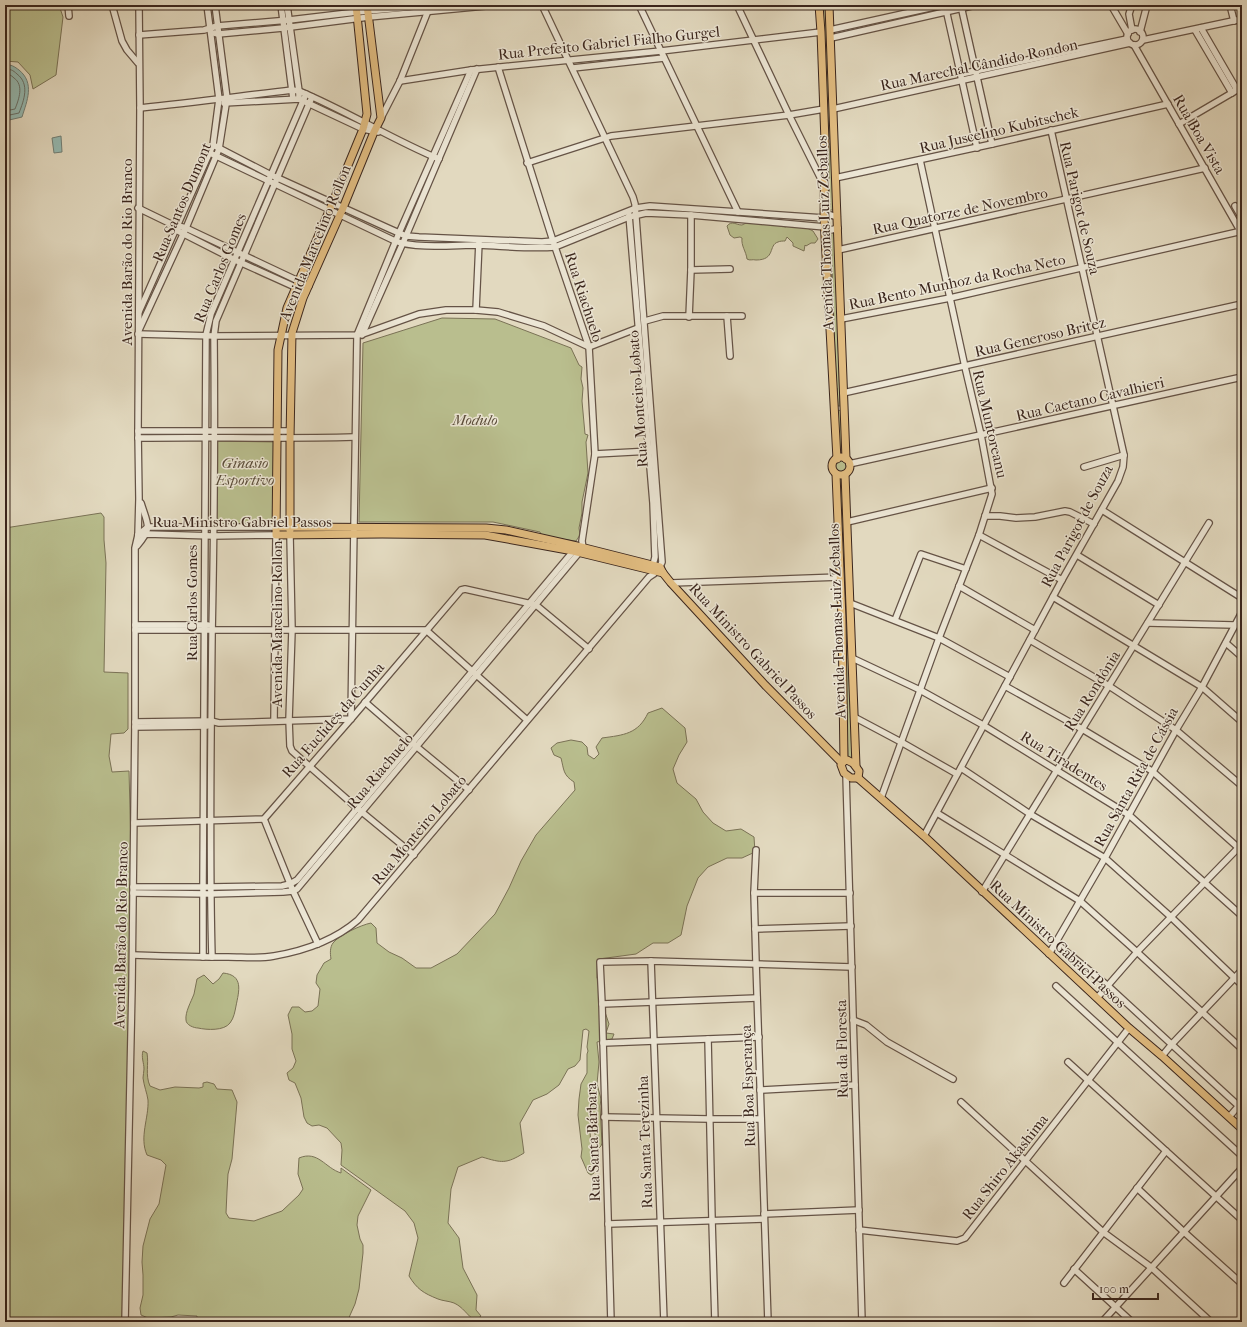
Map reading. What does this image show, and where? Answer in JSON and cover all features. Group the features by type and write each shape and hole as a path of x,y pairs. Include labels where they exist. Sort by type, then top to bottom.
{"main road":[{"name":"Avenida Thomas Luiz Zeballos","path":"819,5 824,109 824,218 836,459"},
{"name":"Avenida Thomas Luiz Zeballos","path":"828,5 831,38 843,393 847,462"},
{"path":"368,11 381,118"},
{"name":"Avenida Marcelino Rollon","path":"276,535 278,350 287,308 364,126 367,114 357,12"},
{"path":"364,84 376,82"},
{"name":"Avenida Marcelino Rollon","path":"290,535 292,335 307,289 342,211 374,130 381,118"},
{"path":"824,142 834,141"},
{"path":"278,386 291,386"},
{"path":"834,409 844,408"},
{"path":"843,458 847,462 849,470 845,474 836,474 832,469 833,463 836,459 843,458"},
{"name":"Avenida Thomas Luiz Zeballos","path":"836,474 842,619 843,762"},
{"name":"Avenida Thomas Luiz Zeballos","path":"845,474 856,766"},
{"name":"Rua Ministro Gabriel Passos","path":"276,526 354,531 486,528 506,530 579,547 656,570 671,583 765,686 843,762"},
{"name":"Rua Ministro Gabriel Passos","path":"276,535 354,531"},
{"path":"842,619 851,620"},
{"name":"Rua Ministro Gabriel Passos","path":"843,762 850,761 856,766"},
{"name":"Rua Ministro Gabriel Passos","path":"843,762 842,770 846,775 851,778 858,778 924,836 982,892 1129,1028 1242,1129"},
{"path":"856,766 860,773 858,778"}],"street":[{"path":"68,5 69,16"},
{"path":"112,5 122,41 127,50 138,63"},
{"name":"Avenida Barão do Rio Branco","path":"124,1322 133,955 135,548 138,535 139,499 139,5"},
{"name":"Rua Santos Dumont","path":"138,313 213,146 217,101 208,30 207,5"},
{"name":"Rua Santos Dumont","path":"138,333 185,231 219,149 227,100 215,5"},
{"path":"281,5 283,28 299,91 298,100"},
{"path":"287,5 292,90 298,100"},
{"name":"Avenida Marcelino Rollon","path":"381,118 400,81 430,5"},
{"path":"208,30 218,34 283,28 289,24 357,12 435,5"},
{"path":"368,11 414,14 473,6 496,5"},
{"name":"Rua Monteiro Lobato","path":"133,955 264,958 318,944 348,929 358,920 414,855 662,562 651,451 645,321 636,208 633,197 543,5"},
{"path":"639,5 738,212"},
{"path":"737,5 825,187"},
{"path":"831,38 866,26 944,5 947,11 977,148"},
{"path":"830,30 866,26 976,5"},
{"name":"Rua Boa Vista","path":"1111,5 1242,232"},
{"path":"1130,38 1129,14 1132,5"},
{"path":"1142,40 1143,35 1140,32 1147,5"},
{"path":"1230,5 1234,21"},
{"path":"414,14 417,6"},
{"path":"961,7 992,144"},
{"path":"1130,38 1139,44 1142,40 1242,19"},
{"path":"139,35 208,30 217,26 282,21 289,24"},
{"path":"1179,124 1237,90 1219,65 1198,29"},
{"path":"1130,38 1137,30 1140,32"},
{"name":"Rua Prefeito Gabriel Fialho Gurgel","path":"400,81 477,69 569,61 821,32"},
{"name":"Rua Marechal Cândido Rondon","path":"961,74 1130,38"},
{"name":"Rua Marechal Cândido Rondon","path":"833,109 1051,61 1130,38"},
{"path":"1050,55 1051,61"},
{"path":"604,57 606,64"},
{"name":"Rua Prefeito Gabriel Fialho Gurgel","path":"573,68 664,58"},
{"path":"1014,62 1015,69"},
{"name":"Rua Riachuelo","path":"290,884 297,880 417,747 536,605 579,547 595,454 589,347 527,163 498,68"},
{"path":"360,334 403,244 477,69"},
{"path":"135,725 352,719 356,346 395,241 471,70"},
{"path":"140,108 227,100 292,90 299,91 337,109 364,126"},
{"name":"Rua Carlos Gomes","path":"212,957 210,890 214,336 216,321 274,178 298,100 306,94"},
{"name":"Rua Carlos Gomes","path":"274,178 312,97"},
{"path":"227,100 298,100 334,116 382,133 439,159"},
{"name":"Rua Juscelino Kubitschek","path":"835,178 977,148 1168,104"},
{"path":"334,116 337,109"},
{"path":"527,163 605,137 789,115 824,109"},
{"name":"Rua Parigot de Souza","path":"924,836 1062,580 1118,481 1123,467 1124,455 1051,130"},
{"path":"213,146 274,178 300,188 331,206"},
{"path":"210,153 268,181 274,178"},
{"name":"Rua Muntoreanu","path":"881,798 939,638 979,535 992,494 981,435 920,160"},
{"name":"Rua Quatorze de Novembro","path":"838,250 1204,168"},
{"path":"274,178 297,194 406,236 542,248 629,214 636,208 650,206 824,218 831,215 837,217"},
{"name":"Rua Carlos Gomes","path":"203,957 206,335 211,314 268,181"},
{"path":"297,194 300,188"},
{"path":"1235,206 1242,218"},
{"path":"138,208 177,228 238,252 307,289"},
{"path":"342,211 403,244 479,242"},
{"path":"629,214 636,215 658,212 825,227 831,230 838,228"},
{"name":"Rua Monteiro Lobato","path":"629,214 638,328 648,407"},
{"path":"689,316 691,215"},
{"path":"185,231 234,260 297,284"},
{"name":"Rua Bento Munhoz da Rocha Neto","path":"841,319 950,298 1242,232"},
{"path":"476,310 479,242"},
{"path":"691,270 730,269"},
{"path":"381,276 387,279"},
{"name":"Rua Generoso Britez","path":"843,393 1242,304"},
{"path":"138,333 214,336 360,334 419,314 446,310 498,312 544,326 589,347 638,328"},
{"path":"645,321 663,316 742,316"},
{"path":"727,316 730,356"},
{"name":"Rua Caetano Cavalhieri","path":"847,462 1112,407 1242,377"},
{"path":"138,431 277,435 290,439 354,437"},
{"path":"277,435 290,431"},
{"path":"138,438 206,434"},
{"path":"595,454 651,451"},
{"path":"1084,467 1124,455"},
{"path":"847,522 992,488"},
{"name":"Avenida Barão do Rio Branco","path":"139,499 148,527 147,534"},
{"path":"1102,510 1242,598"},
{"path":"985,516 1016,518 1035,517 1065,511 1094,524"},
{"name":"Rua Rondônia","path":"982,892 1210,523"},
{"name":"Rua Ministro Gabriel Passos","path":"138,535 148,527 276,526"},
{"path":"135,548 147,534"},
{"name":"Rua Ministro Gabriel Passos","path":"138,535 276,535"},
{"name":"Avenida Marcelino Rollon","path":"274,720 276,535"},
{"name":"Avenida Marcelino Rollon","path":"290,535 292,630 289,720 290,746 292,751 359,810 414,855"},
{"path":"979,535 1062,580"},
{"name":"Rua Riachuelo","path":"293,891 297,888 471,671 527,604 579,547"},
{"path":"895,620 920,554 966,569"},
{"path":"1077,555 1159,605"},
{"path":"671,583 840,577"},
{"path":"959,586 1035,630"},
{"name":"Rua Euclides da Cunha","path":"264,819 309,766 352,719 461,590 527,604"},
{"path":"1053,597 1202,687 1242,722"},
{"path":"850,603 939,638 1010,677"},
{"path":"527,604 536,605 589,648"},
{"name":"Rua Santa Rita de Cássia","path":"1049,954 1129,815 1152,771 1202,687 1242,612"},
{"path":"1148,623 1234,625"},
{"path":"135,627 275,630 426,630 527,720"},
{"path":"1030,640 1109,686 1176,730 1242,786"},
{"path":"1226,643 1242,657"},
{"name":"Rua Tiradentes","path":"852,658 920,690 983,725 1129,815 1242,916"},
{"path":"1005,686 1082,729 1152,771 1241,848 1204,882 1171,916 1107,985 1097,998"},
{"path":"365,702 469,790"},
{"path":"854,717 957,774"},
{"path":"961,768 1030,814 1104,858 1171,916 1242,984"},
{"name":"Rua da Floresta","path":"846,775 862,1322"},
{"path":"937,812 1080,901 1242,1049"},
{"path":"134,823 264,819 293,891 318,944"},
{"name":"Rua Boa Esperança","path":"756,850 754,893 758,998 760,1119 768,1322"},
{"path":"210,890 282,886 290,884"},
{"path":"133,890 293,891"},
{"path":"754,893 850,893"},
{"path":"755,928 851,926"},
{"path":"1056,943 1107,985 1241,1106 1229,1117"},
{"path":"652,961 852,967"},
{"name":"Rua Santa Bárbara","path":"611,1322 600,962 652,961"},
{"name":"Rua Santa Terezinha","path":"652,961 659,1222 664,1322"},
{"path":"1162,1056 1201,1012 1242,970"},
{"path":"1056,986 1242,1156"},
{"path":"602,1004 758,998"},
{"path":"853,1020 866,1025 887,1042 953,1079"},
{"name":"Rua Shiro Akashima","path":"859,1230 961,1240 965,1238 1129,1028"},
{"path":"603,1043 759,1037"},
{"path":"708,1038 715,1322"},
{"path":"1068,1062 1242,1220"},
{"path":"760,1090 854,1085"},
{"path":"961,1102 1104,1232 1152,1268 1211,1321"},
{"path":"604,1117 656,1117 709,1120 760,1119"},
{"path":"1064,1283 1166,1151"},
{"path":"1102,1322 1242,1168"},
{"path":"1137,1188 1242,1284"},
{"path":"608,1224 712,1220 859,1210"},
{"path":"1074,1270 1132,1322"}],"green space":[{"path":"13,5 59,5 63,17 56,75 33,89 30,75 18,62 5,61 5,12"},
{"path":"825,5 832,138 829,139 823,6"},
{"path":"828,144 832,144 833,210 830,210"},
{"path":"751,220 786,227 787,225 805,227 813,231 818,239 815,243 805,245 804,251 793,246 793,243 787,237 785,241 780,241 773,246 766,258 748,260 742,238 734,238 730,235 727,226 731,223 742,225"},
{"path":"835,232 840,406 838,406 836,387 831,233"},
{"name":"Modulo","path":"442,318 495,319 571,348 579,365 582,367 582,401 585,434 588,435 586,442 588,473 582,502 582,513 579,528 580,535 576,541 545,537 542,536 540,532 493,522 359,522 363,343"},
{"path":"841,410 842,455 838,455 837,411"},
{"name":"Ginasio Esportivo","path":"214,441 277,442 273,524 215,525"},
{"path":"841,459 846,461 848,466 846,471 841,473 836,471 834,466 836,461"},
{"path":"839,478 843,478 847,617 845,599 843,598"},
{"path":"101,513 104,517 106,563 104,672 128,673 128,729 124,733 111,734 109,756 112,772 129,771 132,886 123,1322 5,1322 5,528"},
{"path":"844,622 848,622 852,761 848,759"},
{"path":"662,708 685,728 687,742 673,769 677,783 696,799 703,812 713,823 726,831 741,829 754,837 755,852 742,858 727,858 708,867 698,878 687,906 681,935 668,943 653,943 636,954 599,959 597,963 597,978 604,988 604,998 599,1007 605,1012 609,1024 606,1033 614,1034 612,1039 597,1042 599,1062 597,1084 601,1099 602,1143 598,1149 595,1134 593,1130 590,1130 594,1173 591,1175 588,1173 581,1157 582,1149 578,1115 581,1084 587,1073 587,1047 589,1031 586,1029 583,1030 580,1060 575,1066 568,1069 559,1085 547,1094 533,1100 520,1123 524,1153 508,1161 499,1161 482,1157 458,1167 451,1189 448,1223 459,1238 463,1268 477,1295 476,1310 481,1316 475,1321 457,1305 452,1302 440,1300 428,1295 415,1284 409,1276 418,1238 414,1223 405,1211 341,1165 341,1143 327,1128 319,1125 312,1126 307,1123 304,1117 301,1098 295,1083 289,1080 287,1073 293,1068 296,1061 292,1049 292,1034 288,1015 292,1007 299,1007 305,1012 312,1011 318,1006 320,989 316,983 317,975 324,963 331,959 330,950 332,945 340,937 362,926 371,923 376,928 377,943 416,968 431,968 457,954 495,914 521,861 536,835 575,790 574,782 564,772 561,758 554,755 551,748 557,743 571,740 582,742 587,747 588,755 594,759 599,754 596,747 602,738 630,732 640,725 648,713"},
{"path":"223,973 230,974 237,980 239,989 234,1014 231,1021 227,1026 220,1029 202,1029 190,1026 186,1022 187,1010 194,994 197,979 204,975 213,984"},
{"path":"143,1051 147,1053 148,1078 150,1086 160,1090 175,1087 199,1088 203,1087 203,1083 207,1082 214,1084 217,1089 232,1090 237,1102 232,1159 228,1174 226,1213 229,1218 254,1221 282,1211 299,1195 303,1189 298,1174 299,1158 306,1156 316,1158 335,1171 341,1173 341,1168 371,1190 358,1216 357,1225 363,1245 363,1253 359,1289 355,1304 347,1322 197,1322 197,1316 178,1315 171,1317 148,1318 141,1315 140,1308 143,1295 143,1246 150,1219 159,1204 166,1165 161,1160 147,1155 145,1148 144,1134 148,1100 143,1078"}],"water":[{"path":"5,65 14,67 24,75 27,81 28,92 22,117 5,121"},
{"path":"61,136 62,152 54,153 52,138"}]}
